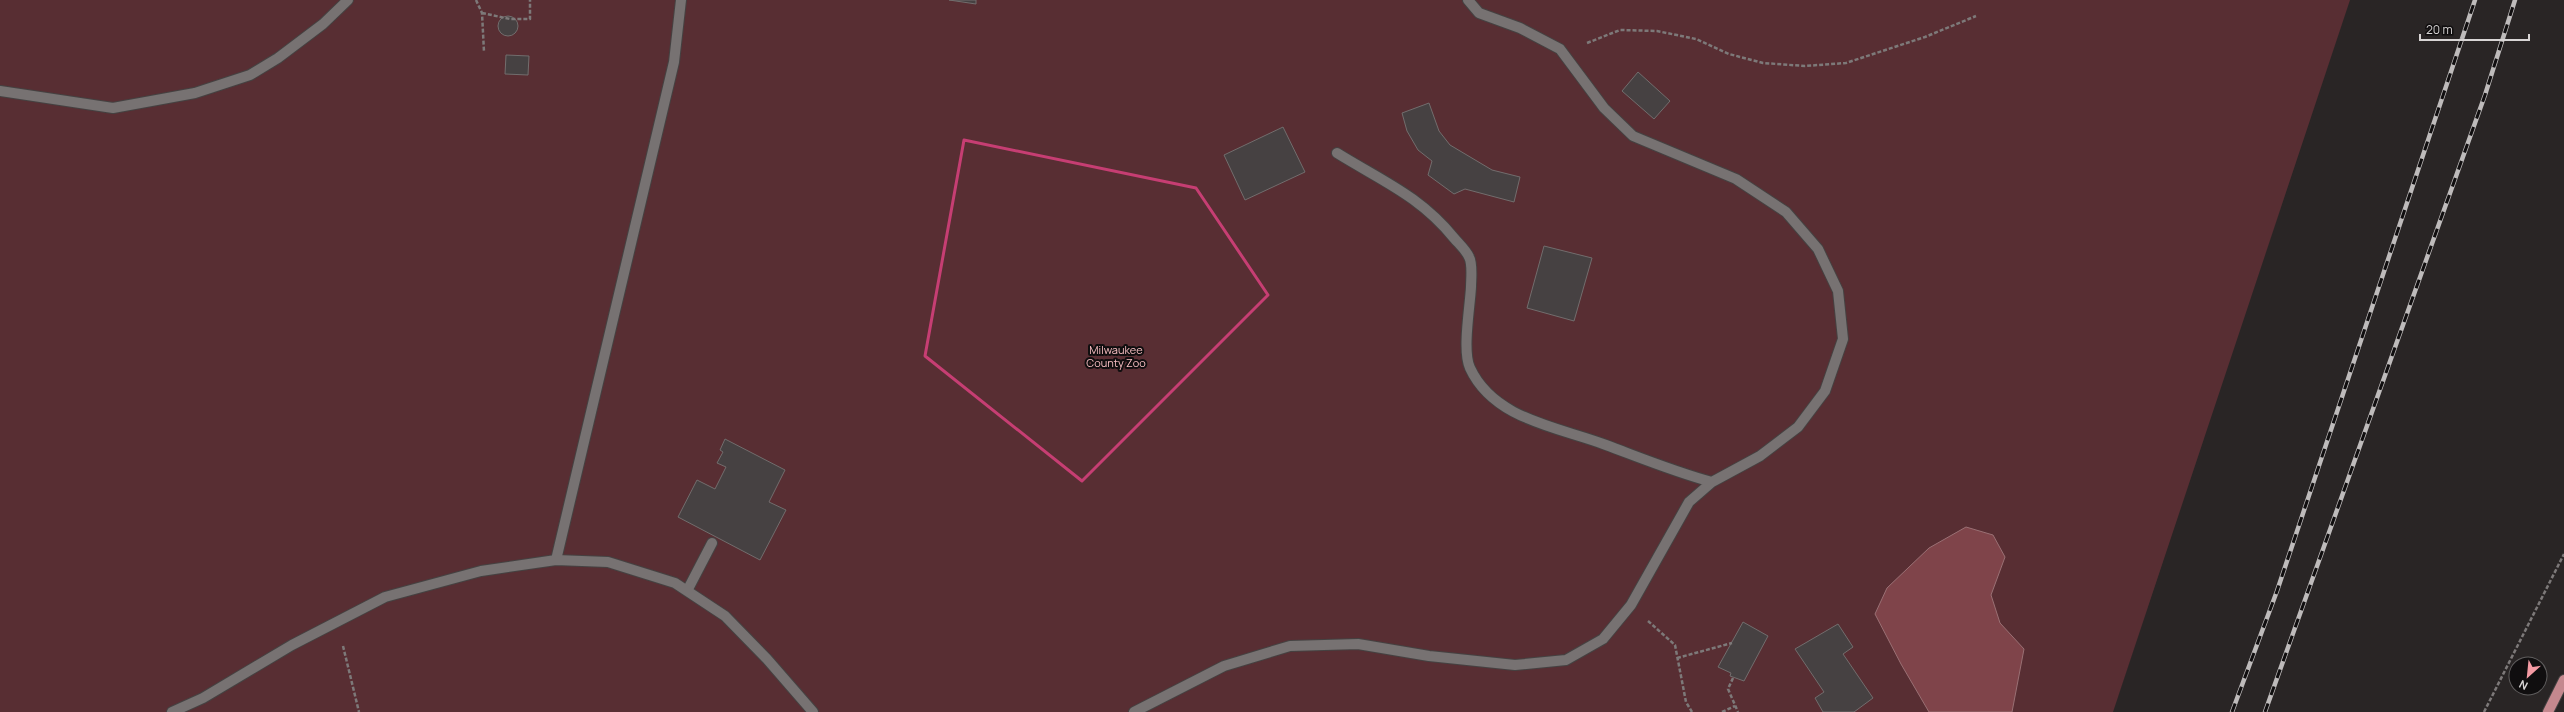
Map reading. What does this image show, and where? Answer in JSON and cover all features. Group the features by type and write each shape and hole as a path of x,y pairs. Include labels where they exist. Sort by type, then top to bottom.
{"main road":[{"path":"2548,712 2564,680"}],"street":[{"path":"0,91 113,108 195,93 236,81 268,65 293,48 348,0"},
{"path":"556,560 674,62 681,0"},
{"path":"1134,712 1224,666 1290,646 1358,644 1429,656 1515,665 1566,660 1603,639 1631,605 1689,502 1712,482 1760,456 1798,427 1825,391 1843,339 1838,291 1818,249 1786,212 1736,178 1633,136 1604,108 1560,48 1520,28 1479,13 1468,0"},
{"path":"1337,153 1403,190 1440,221 1470,257 1471,286 1467,336 1470,368 1487,392 1510,409 1545,427 1605,445 1664,469 1712,482"},
{"path":"687,591 712,543"},
{"path":"172,712 203,698 292,645 385,597 481,571 556,560 608,562 675,583 724,616 766,659 813,712"}],"path":[{"path":"476,0 482,14 484,52"},
{"path":"482,14 510,19 530,19 530,0"},
{"path":"1569,59 1585,44 1620,30 1650,30 1696,39 1729,54 1764,63 1805,66 1846,63 1925,37 1976,16"},
{"path":"2484,712 2564,554"},
{"path":"1631,605 1675,645 1686,702 1692,712"},
{"path":"337,622 359,712"},
{"path":"1677,658 1732,643"},
{"path":"1733,678 1728,689 1734,706 1738,712"},
{"path":"1722,712 1734,706"}],"highlighted area":[{"path":"964,140 1196,188 1268,295 1082,481 925,356"}],"green space":[{"name":"Milwaukee County Zoo","path":"0,0 2350,0 2113,712 0,712"}],"shaded area":[{"path":"1966,527 1993,535 2005,557 1991,595 2000,623 2024,649 2012,712 1929,712 1901,664 1875,614 1887,588 1929,548"}],"building":[{"path":"949,0 976,0 976,4"},
{"path":"508,16 515,19 518,26 515,33 508,36 501,33 498,26 501,19"},
{"path":"506,55 529,56 528,75 505,74"},
{"path":"1638,72 1670,101 1654,119 1622,91"},
{"path":"1429,103 1439,131 1450,145 1492,170 1520,177 1514,202 1465,189 1454,194 1428,175 1432,161 1418,150 1407,131 1402,113"},
{"path":"1283,127 1305,172 1245,200 1224,155"},
{"path":"1544,246 1592,258 1574,321 1527,308"},
{"path":"725,439 785,470 769,502 786,510 760,560 678,517 697,480 715,489 726,467 717,463 723,452 720,450"},
{"path":"1743,622 1768,636 1744,681 1730,676 1731,673 1718,667"},
{"path":"1838,624 1853,647 1843,654 1873,698 1854,712 1823,712 1815,698 1824,692 1795,649"}],"railway":[{"path":"2232,712 2277,591 2475,0"},
{"path":"2265,712 2485,95 2515,0"}]}
